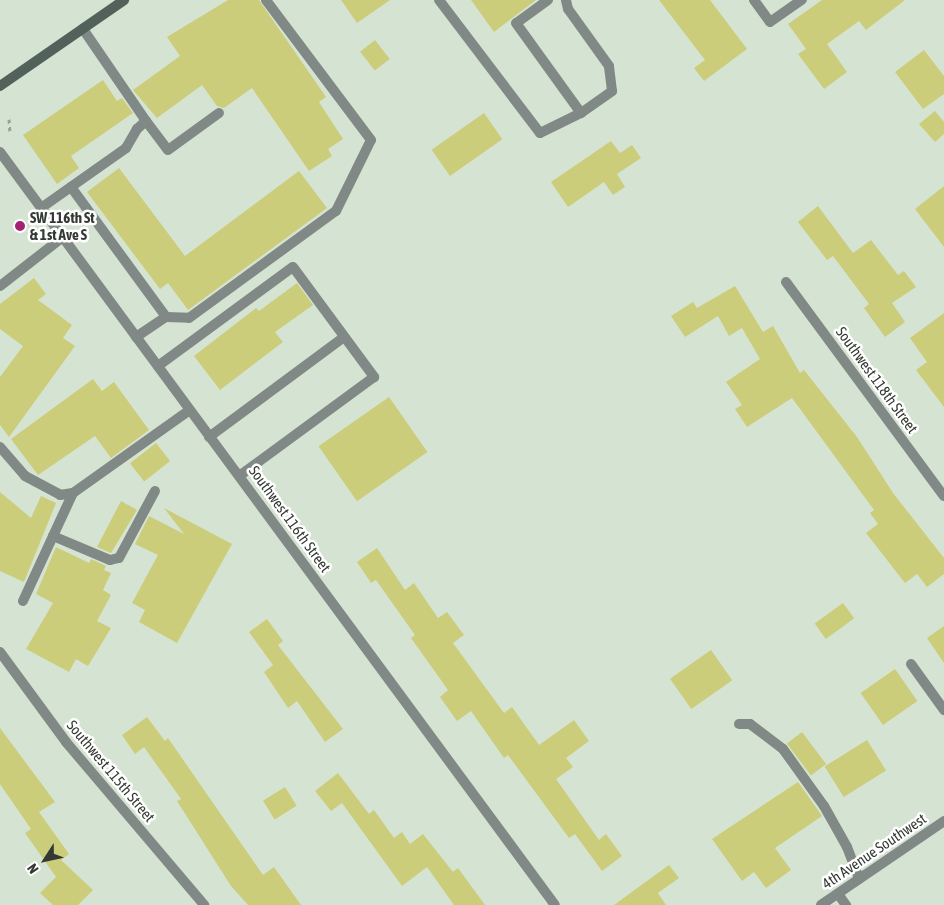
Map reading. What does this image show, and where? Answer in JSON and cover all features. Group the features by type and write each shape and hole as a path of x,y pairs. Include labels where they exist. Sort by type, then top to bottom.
{"main road":[{"path":"0,86 124,0"}],"street":[{"path":"136,337 166,317 189,318 336,211 371,140 266,0"},
{"path":"438,0 536,132 544,132 581,113 612,91 609,66 568,9 566,0"},
{"path":"548,0 516,23 581,113"},
{"path":"754,0 770,22 802,0"},
{"path":"82,29 168,150 219,113"},
{"path":"41,208 126,148 137,128 146,121"},
{"name":"Southwest 116th Street","path":"0,152 555,905"},
{"path":"71,187 166,317"},
{"path":"2,282 62,237"},
{"path":"158,366 293,267 374,377 239,476"},
{"name":"Southwest 118th Street","path":"786,282 944,496"},
{"path":"209,437 344,337"},
{"path":"0,447 25,476 60,495 73,493 190,410"},
{"path":"53,536 110,560 119,558 155,491"},
{"path":"23,601 73,493"},
{"name":"Southwest 115th Street","path":"0,652 66,742 204,905"},
{"path":"911,664 944,710"},
{"path":"739,724 750,724 783,749 824,806 847,847 859,879"},
{"name":"4th Avenue Southwest","path":"821,905 944,821"},
{"path":"838,894 846,905"}],"path":[{"path":"9,119 10,132"}],"building":[{"path":"228,0 259,0 326,97 319,102 343,139 328,149 332,156 309,171 252,88 224,108 217,106 202,85 157,118 133,90 180,56 167,37"},
{"path":"341,0 390,0 357,23"},
{"path":"471,0 536,0 494,32"},
{"path":"659,0 710,0 747,49 704,81 694,68 705,60"},
{"path":"822,0 905,0 866,30 859,21 827,44 847,72 824,89 798,54 806,49 788,24"},
{"path":"375,40 390,59 375,71 360,52"},
{"path":"924,50 944,76 944,94 923,109 895,72"},
{"path":"103,80 117,101 122,98 133,113 71,156 79,168 57,184 23,135"},
{"path":"935,111 944,122 944,134 935,142 919,124"},
{"path":"484,113 502,139 450,176 432,150"},
{"path":"611,141 620,153 632,145 641,158 617,174 625,187 613,195 604,182 568,207 551,182"},
{"path":"119,168 185,256 299,171 327,208 188,310 168,283 160,289 87,192"},
{"path":"944,186 944,247 915,209"},
{"path":"818,206 853,253 871,240 898,275 904,271 916,287 892,303 905,322 885,337 864,308 869,304 833,256 827,260 798,222"},
{"path":"34,278 46,294 38,300 72,325 63,338 75,346 9,437 0,425 0,377 23,346 0,329 0,304"},
{"path":"297,283 313,305 275,332 283,342 220,390 194,356 256,308 259,311"},
{"path":"735,286 763,332 773,326 800,373 804,370 857,437 893,493 944,558 944,574 927,587 917,574 905,583 866,533 878,524 870,513 874,510 792,398 747,427 735,409 742,405 726,382 760,359 742,328 729,336 718,316 685,337 671,316 693,302 697,308"},
{"path":"944,313 944,407 916,370 927,362 910,338"},
{"path":"93,379 102,391 114,382 149,430 111,458 95,436 38,475 11,439"},
{"path":"389,397 427,452 357,501 319,446"},
{"path":"156,443 170,461 144,481 130,463"},
{"path":"0,492 31,518 41,496 56,503 24,582 0,571"},
{"path":"121,501 137,510 111,553 97,547"},
{"path":"164,508 232,544 177,643 139,622 145,610 132,603 158,555 135,544 149,516 184,534"},
{"path":"56,547 89,563 91,559 106,566 104,570 111,573 103,590 111,595 97,621 111,628 88,666 76,659 69,672 26,649 53,603 36,594"},
{"path":"377,548 405,590 414,583 438,618 447,612 464,635 453,643 504,713 512,707 539,745 574,720 589,741 566,758 573,767 556,779 599,840 606,834 622,856 602,871 575,834 569,838 508,755 504,758 471,711 457,721 440,697 448,690 411,638 415,635 376,580 371,583 357,562"},
{"path":"843,603 854,618 826,639 815,624"},
{"path":"267,619 283,641 278,645 343,729 325,742 297,701 288,708 264,672 273,665 249,632"},
{"path":"944,626 944,663 927,638"},
{"path":"711,650 732,680 691,709 670,679"},
{"path":"895,669 917,701 883,725 861,693"},
{"path":"147,717 165,741 168,738 263,875 274,867 301,905 248,905 231,886 177,801 181,799 144,747 135,754 122,735"},
{"path":"0,728 55,802 39,812 69,854 61,860 93,890 78,905 53,905 40,893 56,877 25,833 31,829 0,784"},
{"path":"802,732 826,764 811,775 787,743"},
{"path":"867,740 886,771 844,797 825,766"},
{"path":"338,773 369,814 374,810 394,838 402,832 410,844 423,834 453,872 458,868 485,905 454,905 427,867 402,886 342,803 331,811 315,791"},
{"path":"798,782 822,816 775,848 791,870 766,888 754,872 742,881 712,839"},
{"path":"285,787 297,806 275,819 263,801"},
{"path":"669,865 679,878 658,893 666,905 614,905"}],"place":[{"name":"SW 116th St & 1st Ave S","path":"20,226"}]}
